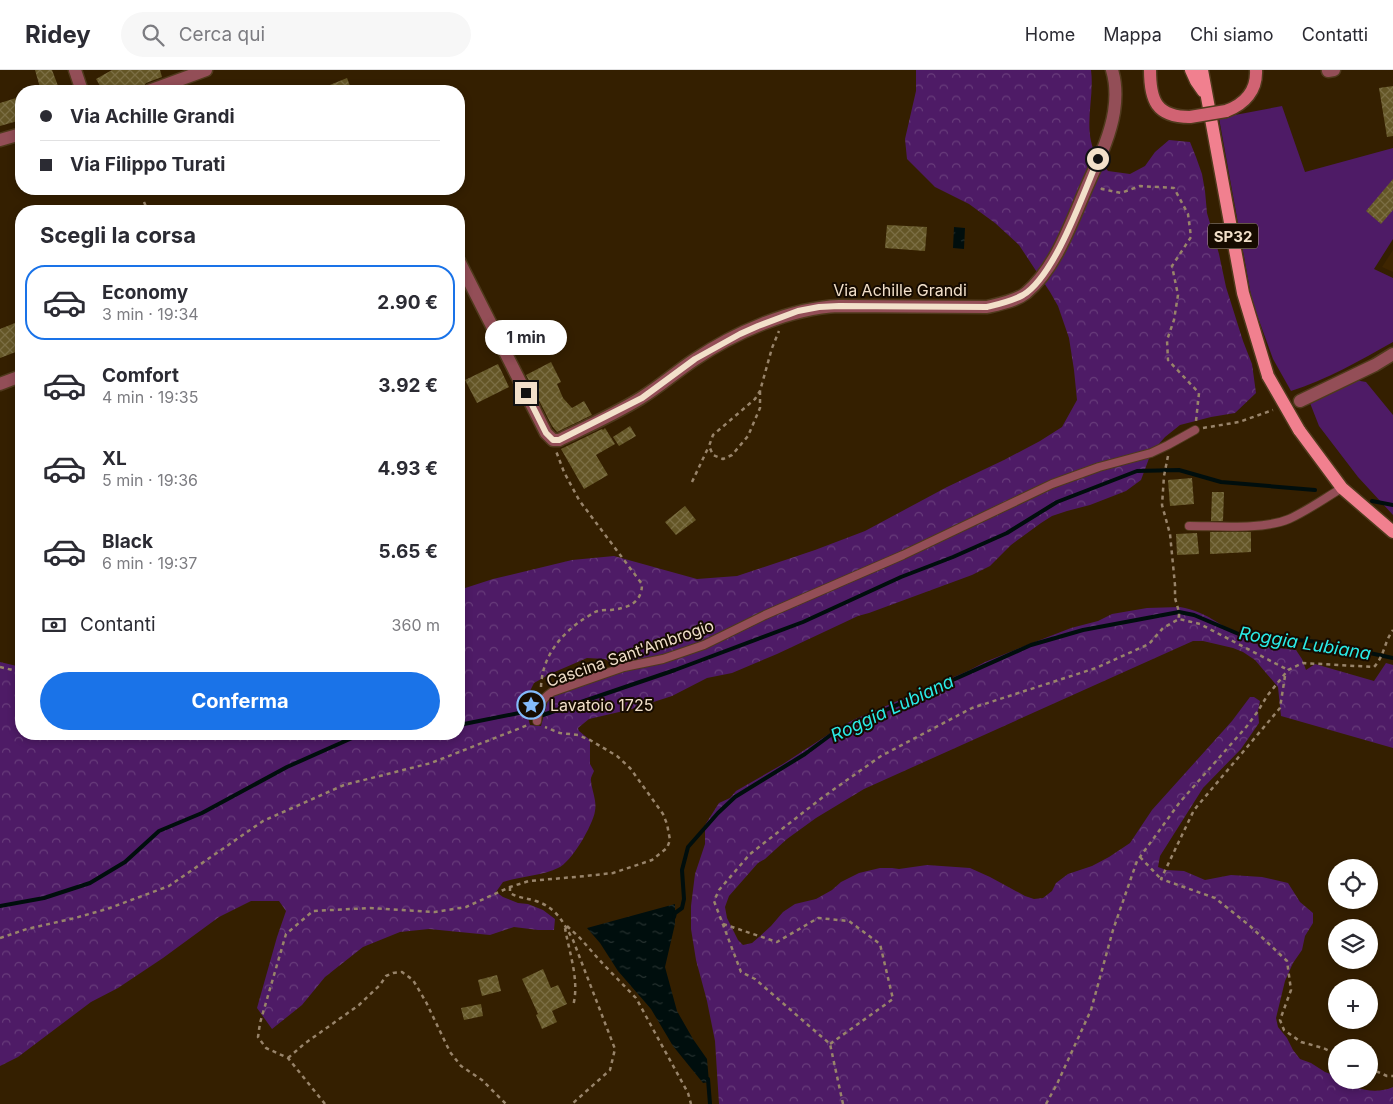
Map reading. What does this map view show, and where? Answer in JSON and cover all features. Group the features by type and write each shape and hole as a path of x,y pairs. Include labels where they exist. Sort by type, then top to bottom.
{"main road":[{"path":"1191,70 1200,88 1206,94"},
{"name":"SP32","path":"1202,70 1243,294 1268,376 1299,430 1342,488 1393,532"}],"street":[{"path":"74,70 80,85"},
{"path":"165,85 206,70"},
{"name":"Via Achille Grandi","path":"556,440 642,398 695,359 714,348 740,334 785,315 829,306 987,307 1024,294 1044,274 1063,242 1092,174 1111,124 1114,110 1115,92 1112,70"},
{"path":"1150,70 1151,93 1163,111 1178,117 1190,117 1226,111 1242,103 1250,95 1255,84 1256,70"},
{"path":"0,140 15,136"},
{"path":"465,273 546,433 556,440"},
{"path":"1300,401 1375,365 1393,354"},
{"path":"0,384 15,378"}],"lane":[{"name":"Cascina Sant'Ambrogio","path":"537,721 538,711 543,698 552,692 615,670 663,659 704,645 765,615 902,555 1052,484 1099,467 1151,453 1194,430"},
{"path":"1189,526 1256,526 1275,523 1290,519 1342,488"}],"path":[{"path":"1092,174 1102,189 1121,193 1140,186 1174,188 1188,214 1191,237 1172,266 1178,295 1174,320 1167,340 1168,360 1199,393 1194,430 1239,422 1267,412"},
{"path":"709,446 713,455 723,459 732,455 748,436 760,408 760,391 772,348 785,315"},
{"path":"692,482 713,435 755,399 760,391"},
{"path":"543,698 540,691 541,679 546,660 554,646 573,626 596,611 620,609 637,601 642,593 642,584 579,500 564,472 554,446 556,440"},
{"path":"1168,455 1162,505 1170,534 1175,585 1174,598 1179,612 1179,619"},
{"path":"843,1104 830,1044 755,979 741,972 714,901 719,890 750,854 822,797 881,756 972,708 1096,668 1149,644 1163,628 1179,619 1200,624 1288,670"},
{"path":"1046,1104 1091,1010 1113,930 1137,861 1180,802 1246,726 1288,670 1302,663 1374,667 1380,661 1386,647 1386,639 1393,630"},
{"path":"0,668 15,671"},
{"path":"1161,879 1194,810 1280,708 1285,674"},
{"path":"0,938 27,929 107,909 169,886 263,821 344,785 431,763 537,721 541,726 560,733 578,735 617,756 630,768 667,824 670,840 666,848 652,860 613,873 529,881 510,887 466,907 435,912 370,908 313,912 286,934 258,1036 266,1048 288,1058 325,1104"},
{"path":"1140,857 1161,879 1215,898 1250,926 1287,961 1290,990 1280,1020 1284,1030 1301,1042 1328,1050"},
{"path":"510,887 510,892 514,896 537,901 553,909 564,924 615,1049 610,1070 572,1104"},
{"path":"723,924 777,942 818,918 849,921 880,944 893,999 830,1044"},
{"path":"564,924 576,996 573,1006"},
{"path":"564,924 580,938 636,998 688,1093 691,1104"},
{"path":"288,1058 359,1004 380,985 386,976 402,972 413,980 426,1002 450,1052 461,1066 482,1080 506,1104"},
{"path":"1378,1072 1387,1076 1393,1076"}],"shaded area":[{"path":"1393,250 1393,272 1382,267"}],"green space":[{"path":"916,70 1091,70 1090,137 1098,159 1108,171 1130,174 1145,166 1155,152 1169,140 1190,142 1202,174 1207,213 1226,287 1252,364 1256,393 1235,413 1180,425 1165,437 1151,453 1141,480 1126,491 1090,505 1052,516 1011,545 990,566 972,575 858,616 777,654 732,673 707,678 672,696 632,709 589,719 578,728 590,740 590,764 594,771 591,780 595,811 586,834 563,865 545,873 503,882 496,892 518,903 528,904 543,910 555,919 554,930 514,927 490,935 429,929 400,932 363,947 325,977 302,1005 272,1029 257,1008 286,911 279,901 251,901 219,917 118,988 91,1002 18,1057 0,1066 0,662 15,666 15,740 465,740 465,588 493,579 572,560 614,556 697,579 737,576 865,531 947,487 1040,441 1062,427 1077,400 1069,338 1058,306 1019,245 995,223 969,204 935,187 907,159 905,139 916,91","holes":["587,658 605,659 615,665 553,696 548,700 541,726 530,725 524,703 534,683"]},
{"path":"1282,106 1305,172 1393,148 1393,239 1374,269 1393,278 1393,342 1356,363 1291,391 1273,359 1252,301 1219,118"},
{"path":"1355,380 1366,382 1393,415 1393,515 1358,477 1319,426 1310,403"},
{"path":"1180,607 1199,612 1241,637 1255,643 1296,650 1306,670 1315,664 1374,681 1386,663 1393,665 1393,748 1281,716 1278,687 1255,660 1233,648 1203,641 1193,641 864,789 816,818 758,863 729,896 725,907 727,918 738,940 743,945 752,943 783,912 795,904 816,899 832,890 841,882 859,873 880,868 899,869 927,865 970,868 1025,896 1034,899 1043,898 1052,891 1056,883 1068,874 1092,866 1130,843 1152,810 1232,721 1250,697 1254,697 1260,701 1258,711 1259,723 1241,749 1203,788 1160,856 1158,867 1166,870 1184,871 1205,880 1231,875 1262,877 1288,883 1300,902 1313,913 1313,923 1305,936 1302,950 1293,963 1285,981 1276,1018 1278,1027 1300,1059 1328,1073 1328,1089 1380,1091 1393,1087 1393,1104 719,1104 715,1041 696,960 691,929 691,906 695,874 705,844 705,825 719,803 730,798 736,791 853,720 985,662 1071,628 1098,621 1112,614 1147,608"}],"water":[{"path":"954,227 965,228 964,249 953,248"},
{"path":"675,904 675,924 665,967 677,1011 707,1059 709,1082 703,1083 673,1046 651,1009 618,971 600,943 587,928"}],"building":[{"path":"35,70 52,70 58,85 39,85"},
{"path":"112,70 160,70 162,77 144,85 100,85 96,79"},
{"path":"347,78 350,85 330,85"},
{"path":"1393,86 1393,136 1387,137 1379,88"},
{"path":"15,98 15,122 0,126 0,103"},
{"path":"1393,179 1393,210 1381,224 1366,211"},
{"path":"887,225 927,227 925,251 885,248"},
{"path":"15,323 15,352 0,358 0,329"},
{"path":"551,362 561,382 557,384 563,398 572,408 584,401 592,415 557,432 552,426 526,375"},
{"path":"498,364 509,387 477,403 465,380"},
{"path":"630,426 636,436 619,446 613,437"},
{"path":"605,428 615,444 596,455 608,475 584,489 561,449"},
{"path":"1192,478 1194,504 1170,506 1168,480"},
{"path":"1212,492 1224,492 1223,521 1211,521"},
{"path":"685,506 696,520 676,535 665,522"},
{"path":"1210,532 1251,532 1251,552 1210,554"},
{"path":"1197,533 1199,554 1177,555 1176,534"},
{"path":"543,969 551,988 558,985 567,1004 552,1011 557,1022 542,1029 536,1015 538,1014 522,979"},
{"path":"497,975 501,991 482,996 478,980"},
{"path":"481,1004 483,1016 464,1020 461,1008"}],"waterway":[{"path":"543,715 675,670 803,622 901,577 1007,533 1057,502 1137,471 1179,470 1221,482 1315,490"},
{"path":"1372,501 1393,505"},
{"name":"Roggia Lubiana","path":"674,917 675,913 682,908 684,899 682,870 688,847 735,797 805,754 832,734 1031,645 1083,630 1179,612 1194,615 1241,635 1319,642 1393,658"},
{"path":"465,724 524,712"},
{"path":"0,906 44,898 90,883 125,862 159,831 202,813 287,767 348,740"},
{"name":"Roggia Lubiana","path":"708,1079 710,1104"}],"place":[{"name":"Lavatoio 1725","path":"531,705"}],"route":[{"path":"526,393 546,433 553,440 559,440 642,398 695,359 714,348 740,334 785,315 819,307 839,306 987,307 1014,299 1034,286 1044,274 1063,242 1098,159"}]}
